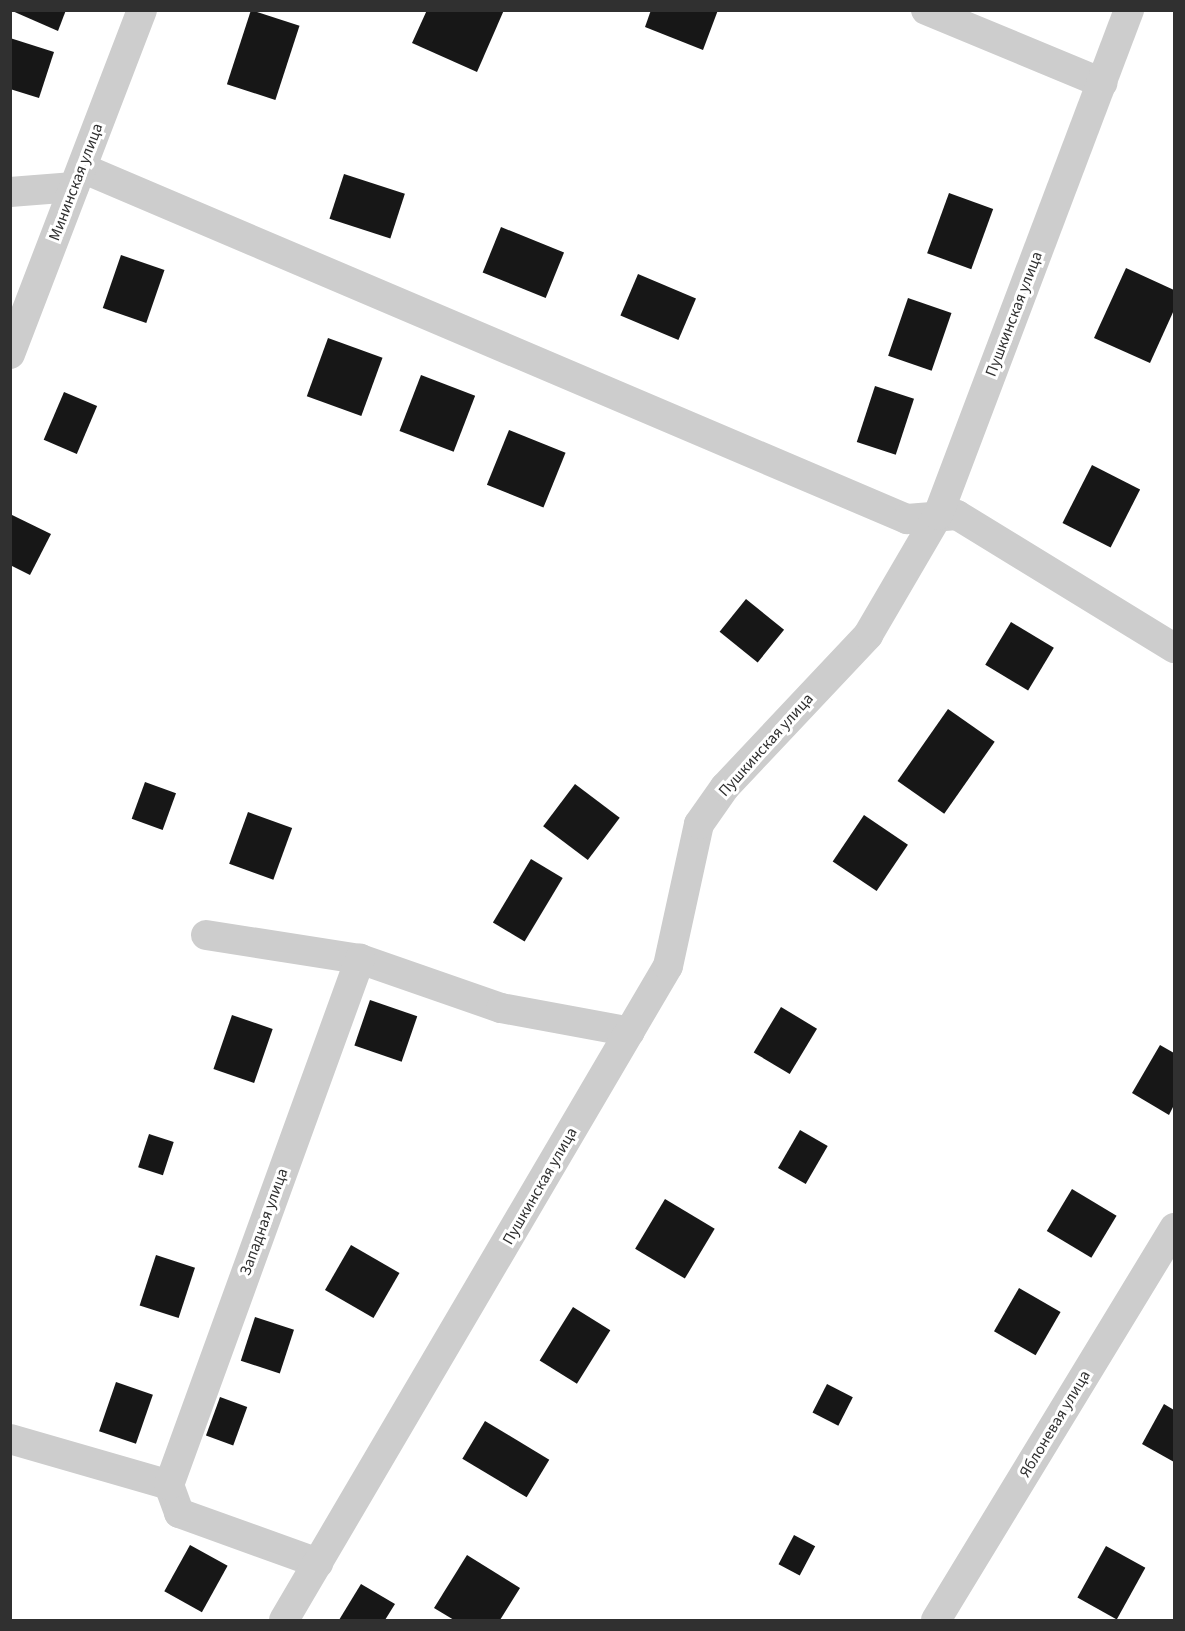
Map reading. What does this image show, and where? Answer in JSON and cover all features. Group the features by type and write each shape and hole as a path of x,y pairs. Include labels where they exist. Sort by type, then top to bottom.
{"street":[{"name":"Мининская улица","path":"10,354 142,10"},
{"path":"926,10 1102,83"},
{"name":"Пушкинская улица","path":"284,1620 668,966 699,824 725,787 868,635 938,515 1129,10"},
{"path":"10,192 78,177 907,519 957,515 1174,648"},
{"path":"206,935 360,959 501,1008 630,1032"},
{"name":"Западная улица","path":"169,1485 360,959"},
{"name":"Яблоневая улица","path":"936,1620 1174,1228"},
{"path":"10,1439 169,1485 179,1513 318,1563"}],"building":[{"path":"10,10 66,10 58,31"},
{"path":"251,10 300,26 275,100 227,84"},
{"path":"427,10 504,10 477,72 412,43"},
{"path":"651,10 718,10 703,50 645,27"},
{"path":"10,38 54,52 39,98 10,89"},
{"path":"344,174 405,194 390,238 329,219"},
{"path":"949,193 993,209 971,269 927,253"},
{"path":"501,227 564,252 546,298 483,272"},
{"path":"121,255 164,270 146,323 103,308"},
{"path":"1126,268 1174,290 1174,310 1150,363 1094,338"},
{"path":"638,274 696,299 678,340 620,315"},
{"path":"908,298 951,313 932,371 888,356"},
{"path":"328,338 383,358 361,416 307,396"},
{"path":"421,375 475,396 454,452 399,431"},
{"path":"875,386 914,399 896,455 857,442"},
{"path":"64,392 97,406 77,454 44,440"},
{"path":"509,430 566,453 543,508 487,485"},
{"path":"1092,465 1140,490 1111,547 1062,523"},
{"path":"10,514 51,534 30,575 10,565"},
{"path":"746,599 784,630 758,662 720,632"},
{"path":"1011,622 1054,648 1028,691 985,665"},
{"path":"948,709 995,742 944,814 898,781"},
{"path":"145,782 176,793 163,830 132,819"},
{"path":"575,784 620,818 588,860 543,826"},
{"path":"248,812 292,828 273,880 229,864"},
{"path":"864,815 908,845 877,891 833,861"},
{"path":"531,859 563,878 525,941 493,922"},
{"path":"370,1000 417,1016 402,1062 354,1045"},
{"path":"781,1007 817,1029 790,1074 754,1052"},
{"path":"232,1015 273,1029 254,1083 213,1069"},
{"path":"1160,1045 1174,1053 1174,1105 1169,1115 1132,1093"},
{"path":"800,1130 828,1146 806,1184 778,1168"},
{"path":"149,1134 174,1142 163,1175 138,1167"},
{"path":"1072,1189 1117,1216 1091,1258 1047,1231"},
{"path":"665,1199 715,1229 685,1279 635,1249"},
{"path":"351,1245 399,1273 373,1318 325,1290"},
{"path":"156,1255 195,1268 179,1318 140,1305"},
{"path":"1019,1288 1061,1312 1036,1355 994,1331"},
{"path":"573,1307 610,1330 577,1384 540,1360"},
{"path":"255,1317 294,1330 280,1373 241,1361"},
{"path":"116,1382 153,1395 136,1444 99,1431"},
{"path":"827,1384 853,1397 838,1426 812,1413"},
{"path":"220,1397 247,1407 233,1445 206,1436"},
{"path":"1164,1404 1174,1410 1174,1462 1142,1444"},
{"path":"485,1421 549,1460 527,1497 462,1459"},
{"path":"794,1535 815,1546 800,1575 779,1564"},
{"path":"190,1545 228,1566 202,1612 164,1591"},
{"path":"1106,1546 1145,1568 1117,1619 1077,1598"},
{"path":"467,1555 520,1588 500,1620 454,1620 434,1608"},
{"path":"361,1584 395,1604 385,1620 339,1620"}]}
